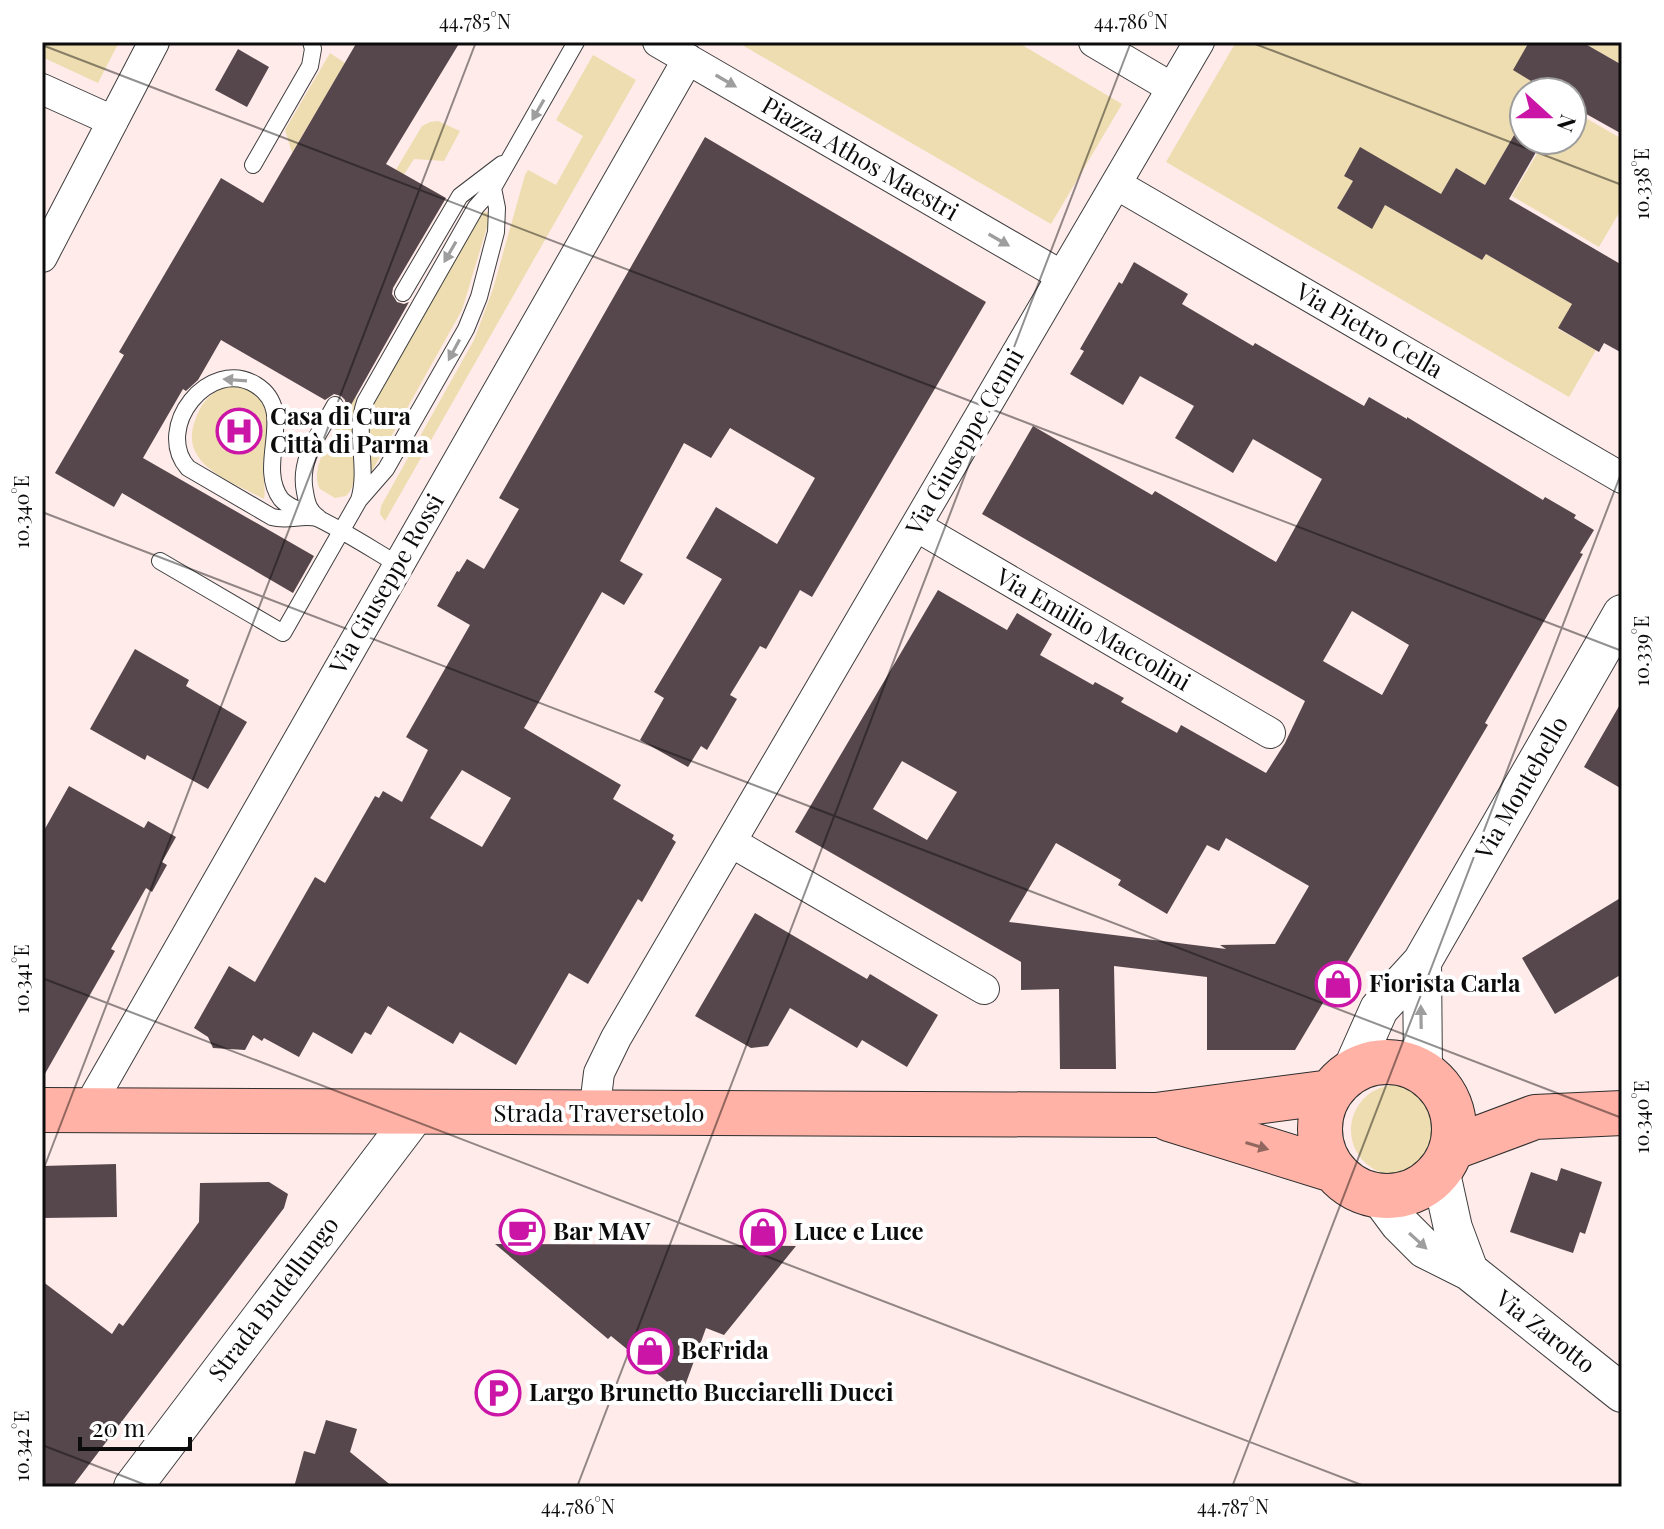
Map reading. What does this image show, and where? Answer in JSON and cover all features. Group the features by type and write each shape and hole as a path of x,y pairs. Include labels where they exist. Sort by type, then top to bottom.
{"main road":[{"path":"1387,1061 1412,1066 1431,1080 1449,1104 1454,1123 1446,1159 1428,1182 1396,1195 1379,1196 1353,1187 1333,1170 1324,1151 1320,1131 1322,1111 1341,1082 1362,1066 1387,1061"},
{"path":"1431,1080 1535,1117 1622,1113"},
{"name":"Strada Traversetolo","path":"42,1110 1156,1115 1341,1082"},
{"name":"Strada Traversetolo","path":"1156,1115 1333,1170"},
{"path":"1446,1159 1535,1117"}],"street":[{"path":"42,257 154,42"},
{"name":"Piazza Athos Maestri","path":"658,42 1062,276"},
{"path":"1094,42 1172,88"},
{"name":"Via Giuseppe Cenni","path":"594,1114 596,1085 604,1061 1199,42"},
{"name":"Via Giuseppe Rossi","path":"87,1110 688,59"},
{"path":"42,89 113,121"},
{"name":"Via Pietro Cella","path":"1116,184 1622,478"},
{"name":"Via Emilio Maccolini","path":"916,526 1270,733"},
{"name":"Via Montebello","path":"1341,1082 1379,1009 1422,962 1622,614"},
{"path":"731,842 984,989"},
{"path":"1422,962 1431,1080"},
{"name":"Strada Budellungo","path":"133,1487 417,1112"},
{"path":"1446,1159 1453,1228 1469,1271"},
{"name":"Via Zarotto","path":"1379,1196 1399,1223 1425,1249 1469,1271 1622,1393"}],"lane":[{"path":"253,165 310,66 311,42"},
{"path":"359,500 362,480 359,422 365,402 476,207 493,188 576,42"},
{"path":"403,293 460,196 510,158"},
{"path":"160,561 283,633 359,500 386,469 466,329 479,297 496,232 497,208 493,188"},
{"path":"320,519 272,517 188,468 179,454 177,435 184,415 198,392 214,381 231,378 252,382 265,391 275,409 272,469 278,493 291,507 320,519 399,565"},
{"path":"320,519 307,504 302,473 307,455 335,405"}],"shaded area":[{"path":"42,42 119,42 98,83 42,57"},
{"path":"737,42 1017,42 1122,104 1051,224"},
{"path":"1236,42 1529,42 1538,76 1508,76 1508,145 1485,185 1456,168 1433,208 1361,148 1344,175 1353,181 1337,208 1372,228 1385,205 1482,260 1486,254 1572,304 1558,329 1596,350 1569,397 1166,162"},
{"path":"1582,42 1622,42 1622,65"},
{"path":"330,53 345,63 292,153 285,130"},
{"path":"593,55 636,80 385,521 380,514 381,506 474,340 493,289 525,175 528,170 556,185 583,136 556,120"},
{"path":"1588,119 1622,139 1622,208 1599,247 1512,196 1536,156 1588,156"},
{"path":"438,121 460,131 444,161 414,159 383,207 376,203 422,126"},
{"path":"483,211 490,217 462,310 372,471 368,415 377,394"},
{"path":"231,385 247,390 264,405 267,427 264,499 210,469 200,460 194,448 192,434 202,406 213,393"},
{"path":"356,396 352,424 354,481 346,496 335,498 320,489 318,468 328,442"},
{"path":"1396,1085 1413,1089 1428,1098 1437,1113 1441,1130 1437,1147 1428,1162 1413,1171 1396,1175 1379,1171 1364,1162 1355,1147 1351,1130 1355,1113 1364,1098 1379,1089"}],"building":[{"path":"357,42 460,42 386,164 446,198 393,288 392,294 397,302 409,302 347,412 341,396 334,394 325,400 221,340 198,380 186,391 183,389 143,458 314,556 293,593 122,493 114,507 55,473 124,355 119,352 221,178 263,203"},
{"path":"1529,42 1582,42 1622,65 1622,134 1588,115 1588,76 1523,76 1513,70"},
{"path":"238,49 269,67 247,107 215,90"},
{"path":"705,137 986,302 812,597 800,590 766,649 760,646 730,695 737,699 707,750 701,746 688,767 640,740 664,698 654,692 722,579 686,558 716,507 777,544 815,478 730,428 711,458 684,443 620,561 643,574 624,605 602,592 524,728 621,785 613,799 674,835 672,839 676,842 642,902 638,899 588,984 569,973 516,1065 460,1032 453,1044 388,1006 371,1035 365,1032 352,1054 313,1032 299,1057 253,1035 245,1050 213,1048 208,1037 194,1028 229,966 255,982 315,877 325,883 375,796 379,798 383,791 402,802 428,750 406,737 470,625 437,606 467,559 484,569 519,509 499,498","holes":["462,770 511,798 482,847 430,818"]},
{"path":"1508,145 1508,156 1534,156 1509,199 1622,265 1622,353 1604,343 1599,352 1558,328 1572,304 1486,254 1482,260 1385,205 1372,229 1337,208 1353,181 1344,176 1360,147 1441,194 1456,168 1485,185"},
{"path":"1134,262 1188,294 1182,304 1253,346 1255,343 1364,406 1369,397 1407,417 1543,500 1545,497 1576,515 1574,518 1594,530 1485,723 1488,725 1295,1050 1207,1050 1207,977 1114,966 1116,1069 1060,1069 1059,989 1021,990 1021,962 795,832 938,590 1007,630 1017,613 1052,634 1040,655 1093,685 1095,682 1124,698 1121,702 1177,733 1181,725 1266,773 1285,743 1305,701 982,514 1033,426 1152,495 1155,491 1276,562 1322,479 1253,439 1233,473 1175,438 1194,406 1140,376 1123,405 1070,374 1084,351 1080,349 1119,282 1122,284","holes":["1352,611 1409,645 1382,695 1323,661","902,761 957,792 927,840 873,809","1226,838 1309,886 1275,944 1220,945 1226,949 1009,922 1056,843 1121,880 1118,885 1167,914 1207,845 1219,851"]},
{"path":"135,649 189,680 186,686 247,722 208,789 147,755 145,760 90,729"},
{"path":"1622,701 1622,789 1584,767"},
{"path":"69,786 144,828 148,821 176,837 162,862 167,865 152,892 146,888 111,949 115,951 42,1079 42,834"},
{"path":"1622,897 1622,974 1555,1014 1522,958"},
{"path":"755,913 867,979 870,974 938,1015 907,1067 862,1040 857,1048 790,1008 768,1046 751,1048 695,1016"},
{"path":"116,1164 117,1217 42,1218 42,1166"},
{"path":"1561,1168 1602,1182 1585,1234 1580,1232 1573,1253 1510,1232 1531,1172 1557,1181"},
{"path":"269,1182 288,1194 284,1208 72,1487 42,1487 42,1281 112,1334 119,1323 123,1326 199,1222 200,1183"},
{"path":"495,1244 796,1246 724,1335 706,1328 682,1394 611,1336 608,1339"},
{"path":"326,1420 357,1429 350,1452 393,1487 294,1487 304,1451 315,1454"}],"place":[{"name":"Casa di Cura Città di Parma","path":"239,431"},
{"name":"Fiorista Carla","path":"1338,984"},
{"name":"Bar MAV","path":"522,1232"},
{"name":"Luce e Luce","path":"763,1232"},
{"name":"BeFrida","path":"650,1351"},
{"name":"Largo Brunetto Bucciarelli Ducci","path":"498,1393"}]}
